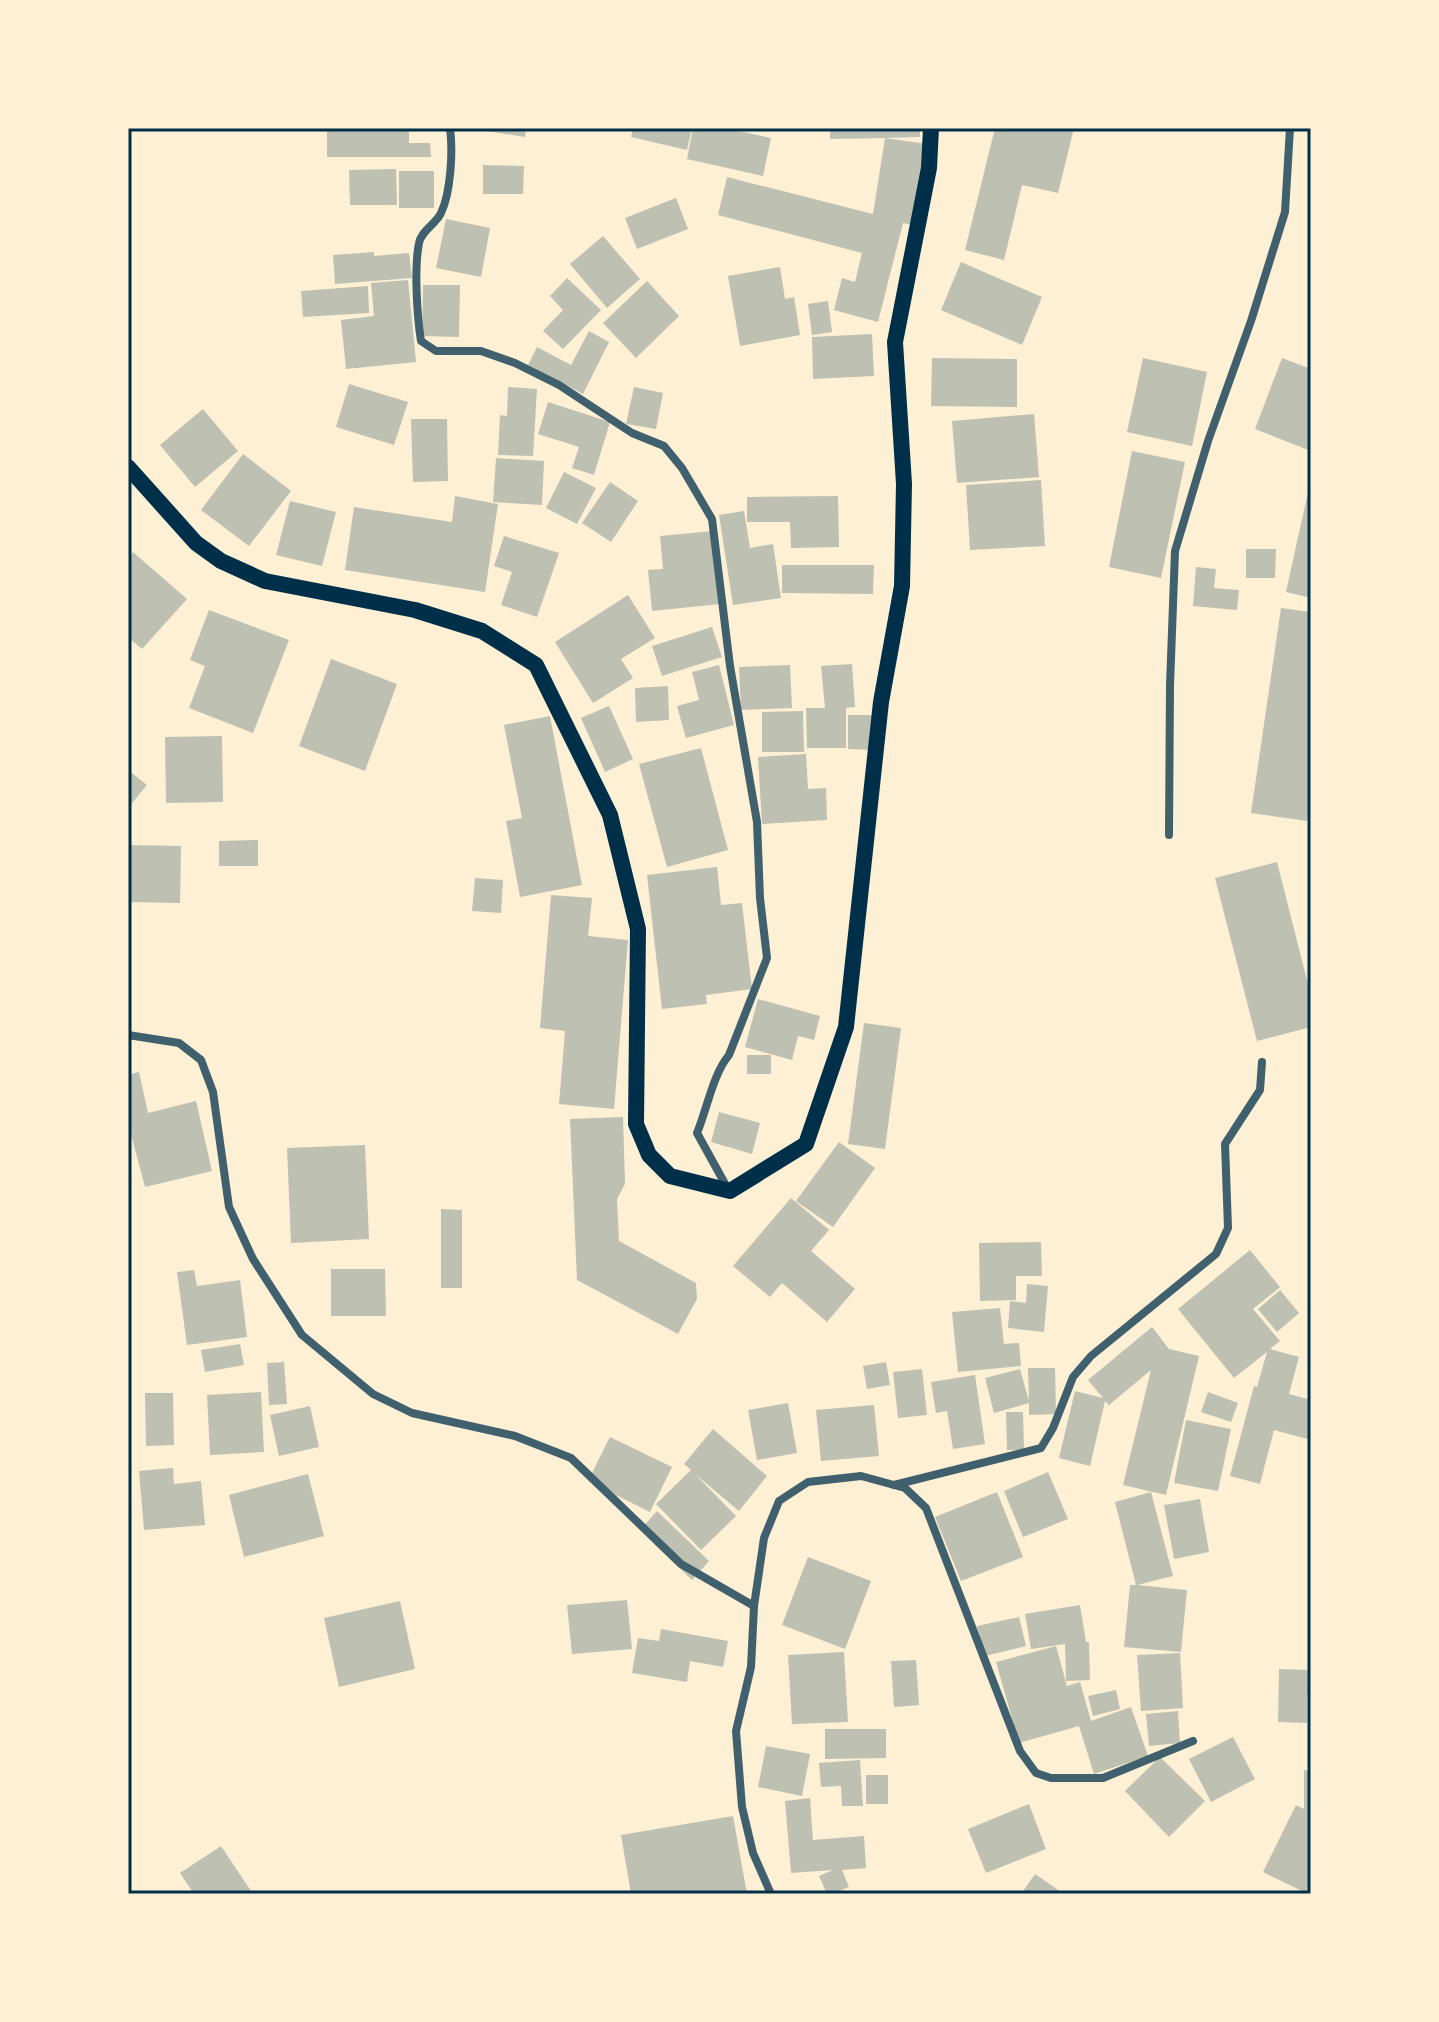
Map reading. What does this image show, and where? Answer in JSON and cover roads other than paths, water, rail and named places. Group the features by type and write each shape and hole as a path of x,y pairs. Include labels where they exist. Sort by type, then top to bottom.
{"main road":[{"path":"128,467 196,543 221,561 265,581 415,610 482,631 536,665 610,815 638,929 636,1124 649,1155 670,1176 730,1191 806,1144 846,1027 881,702 902,586 904,484 895,342 929,168 931,128"}],"street":[{"path":"450,128 452,144 448,184 440,214 419,240 417,319 421,341 436,351 481,351 515,363 559,385 632,433 664,446 682,468 712,519 730,666 757,822 760,898 767,958 729,1055 719,1067 697,1133 730,1191"},
{"path":"1169,835 1175,551 1208,441 1251,321 1285,212 1290,128"},
{"path":"128,1035 179,1043 201,1060 213,1092 229,1207 253,1259 302,1335 373,1394 412,1413 515,1436 571,1458 681,1564 754,1606"},
{"path":"893,1485 1041,1448 1053,1428 1073,1377 1091,1356 1216,1254 1228,1228 1225,1144 1260,1090 1262,1062"},
{"path":"771,1894 753,1853 742,1807 736,1731 751,1667 754,1606 764,1538 779,1501 808,1482 861,1476 905,1488 926,1508 1020,1751 1036,1773 1051,1778 1103,1778 1193,1741"}]}
